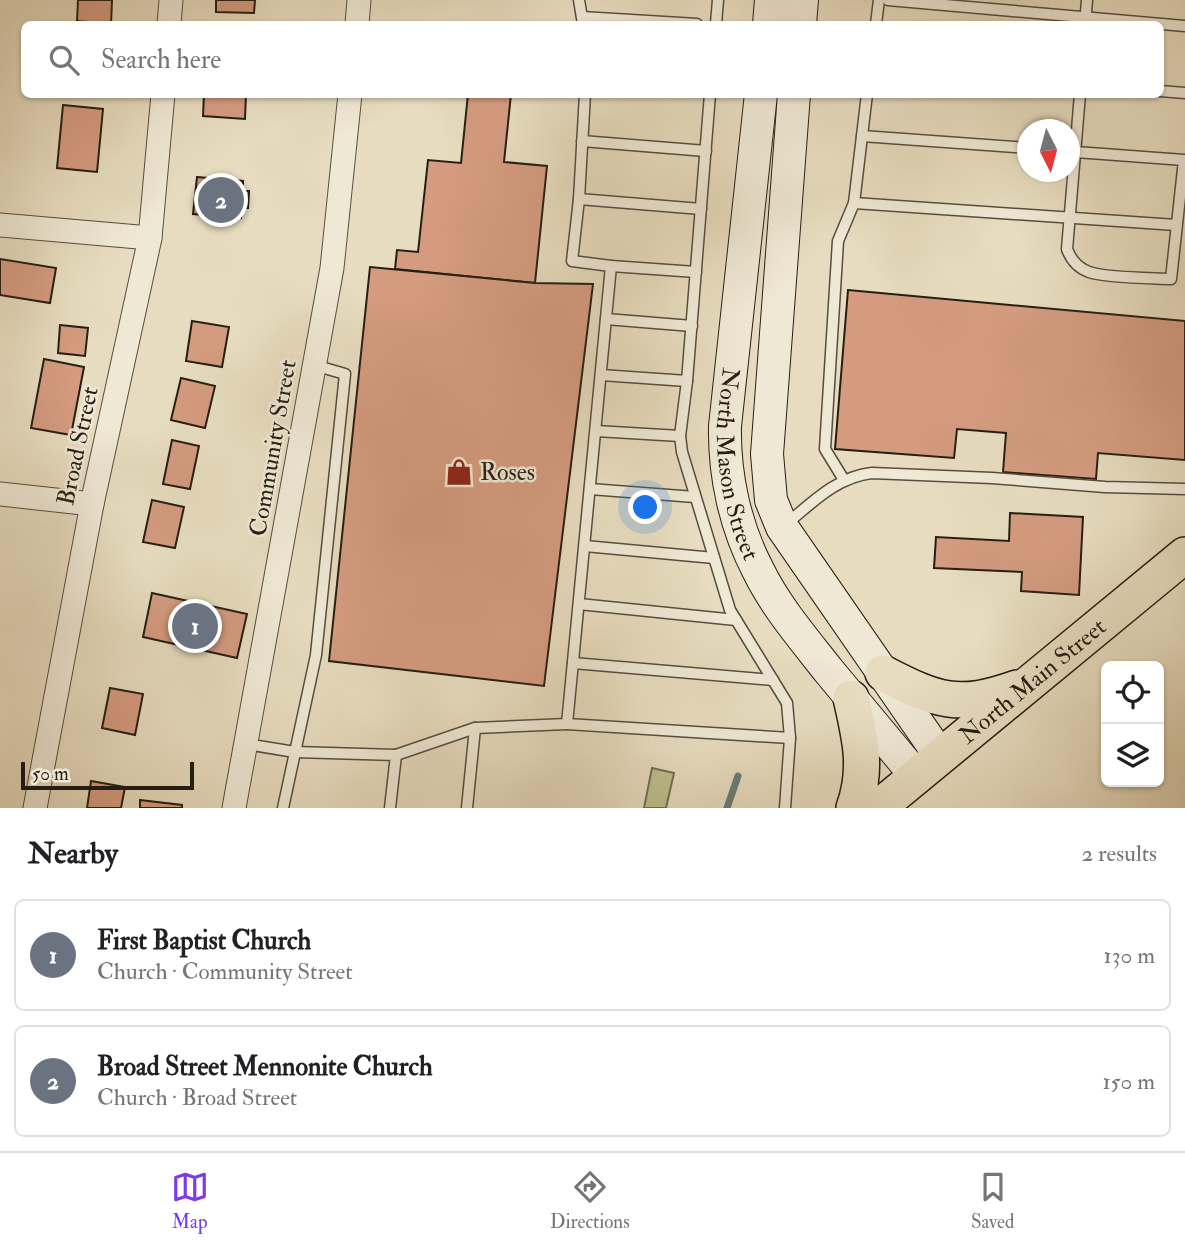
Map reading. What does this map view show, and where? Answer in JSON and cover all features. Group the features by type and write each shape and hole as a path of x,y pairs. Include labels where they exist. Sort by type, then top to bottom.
{"main road":[{"path":"769,21 771,0"},
{"path":"800,21 802,0"},
{"name":"North Mason Street","path":"761,98 725,426 725,446 735,512 757,570 799,634 851,698 929,767"},
{"name":"North Mason Street","path":"794,98 767,454 771,500 782,527 883,673 929,767"},
{"name":"North Main Street","path":"878,808 1185,555"},
{"path":"883,673 916,691 962,700 994,696 1030,684"},
{"path":"851,698 862,748 863,766 862,782 853,808"}],"street":[{"path":"169,21 171,0"},
{"path":"357,21 359,0"},
{"name":"Broad Street","path":"35,808 92,504 150,238 163,98"},
{"name":"Community Street","path":"234,808 332,268 350,98"},
{"path":"0,225 150,238"},
{"path":"0,494 92,504"}],"lane":[{"path":"579,0 582,21"},
{"path":"716,21 718,0"},
{"path":"876,21 879,0"},
{"path":"888,0 1086,21 1087,0"},
{"path":"1164,25 1185,26"},
{"path":"1164,91 1185,93"},
{"path":"585,98 579,199 572,261 696,272"},
{"path":"710,98 692,326 680,436 682,452 730,610 787,703 790,738 785,808"},
{"path":"844,480 825,449 838,241 854,204 867,98"},
{"path":"1077,119 1079,98"},
{"path":"862,136 1017,147"},
{"path":"583,141 706,151"},
{"path":"1071,182 1068,249 1072,259 1084,270 1094,274 1171,279 1184,160 1080,153"},
{"path":"579,199 701,209"},
{"path":"854,204 1176,225"},
{"path":"568,724 611,266"},
{"path":"606,319 692,326"},
{"path":"284,808 316,655 345,374 314,365"},
{"path":"601,375 687,381"},
{"path":"596,431 680,436"},
{"path":"782,527 844,480 863,474 1185,489"},
{"path":"590,489 695,497"},
{"path":"585,546 714,558"},
{"path":"579,604 736,620"},
{"path":"573,663 773,680"},
{"path":"246,744 295,752 396,755 475,728 568,724 790,738"},
{"path":"467,808 475,728"},
{"path":"390,808 396,755"}],"green space":[{"path":"652,768 674,773 666,808 644,808"}],"building":[{"path":"78,0 112,0 111,21 77,21"},
{"path":"216,0 255,0 254,13 216,12"},
{"path":"204,98 246,98 245,119 203,116"},
{"path":"468,98 511,98 504,162 547,166 535,283 395,269 397,250 418,252 428,160 461,163"},
{"path":"63,105 103,109 97,172 57,168"},
{"path":"197,177 243,181 243,191 249,191 248,208 242,208 241,218 193,214"},
{"path":"0,259 56,268 50,303 0,295"},
{"name":"Roses","path":"370,267 535,283 593,284 544,686 329,661"},
{"path":"848,290 1185,321 1185,460 1098,453 1096,479 1003,472 1006,433 957,429 954,458 835,449"},
{"path":"192,321 229,327 222,367 186,361"},
{"path":"60,325 88,328 85,356 58,353"},
{"path":"44,359 84,367 71,435 31,428"},
{"path":"181,378 215,386 205,428 171,420"},
{"path":"172,440 199,446 190,489 163,484"},
{"path":"152,500 184,507 175,548 143,542"},
{"path":"1010,513 1083,517 1079,595 1021,591 1022,572 934,568 936,537 1009,541"},
{"path":"152,593 247,614 237,658 143,637"},
{"path":"110,688 143,694 135,735 102,728"},
{"path":"91,781 125,787 121,808 87,808"},
{"path":"140,800 182,805 182,808 140,808"}],"waterway":[{"path":"727,808 738,776"}],"place":[{"name":"Broad Street Mennonite Church","path":"221,200"},
{"name":"Roses","path":"459,472"},
{"name":"First Baptist Church","path":"195,626"}]}
